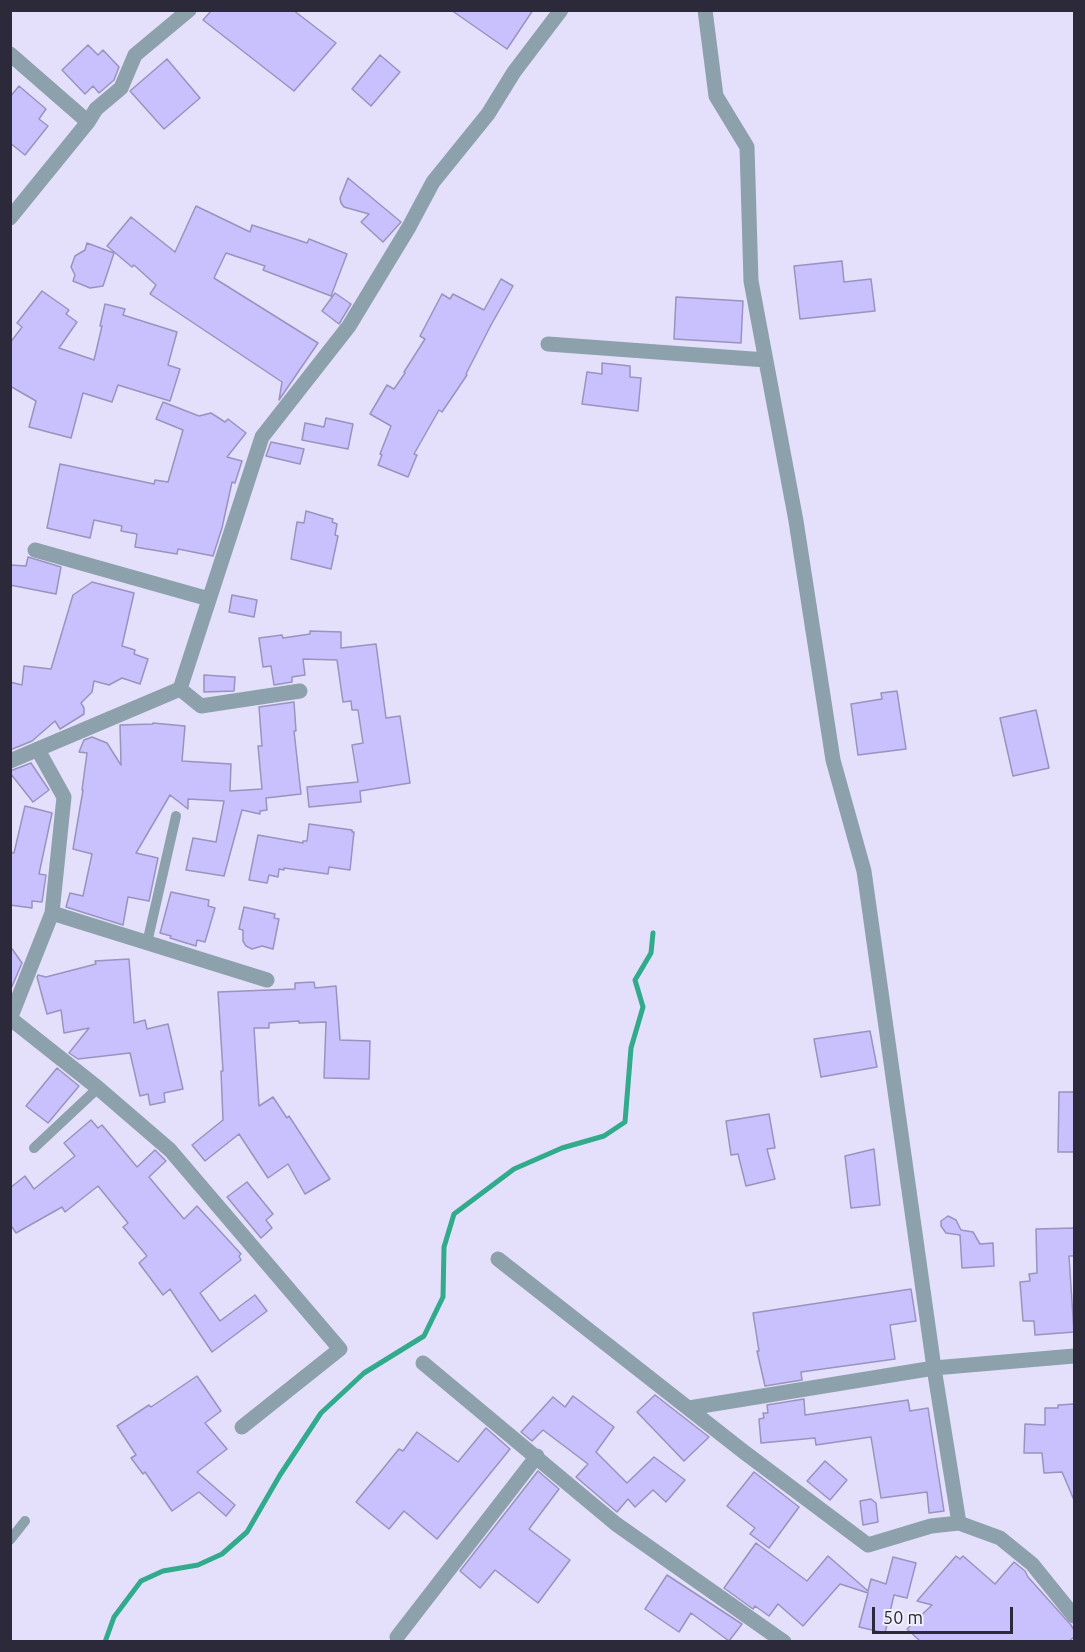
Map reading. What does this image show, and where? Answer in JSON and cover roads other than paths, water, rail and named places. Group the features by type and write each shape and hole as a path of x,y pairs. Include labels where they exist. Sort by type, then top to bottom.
{"street":[{"path":"10,218 96,109 121,88 135,55 189,10"},
{"path":"10,761 180,689 261,437 349,326 409,227 433,182 488,114 514,72 561,10"},
{"path":"705,10 716,96 747,147 751,280 796,520 833,760 864,871 934,1368 959,1523"},
{"path":"10,54 88,122"},
{"path":"548,344 766,360"},
{"path":"35,550 209,599"},
{"path":"180,689 201,706 300,691"},
{"path":"38,750 64,797 52,914 11,1019 171,1150 340,1349 242,1426"},
{"path":"52,914 267,980"},
{"path":"498,1259 868,1545 931,1526 959,1523 1000,1538 1008,1544 1032,1564 1074,1616"},
{"path":"689,1408 934,1368 1074,1356"},
{"path":"423,1363 616,1524 784,1641"},
{"path":"397,1637 537,1456"}],"lane":[{"path":"147,943 176,816"},
{"path":"34,1148 98,1088"},
{"path":"10,1540 25,1521"}],"waterway":[{"path":"105,1642 114,1617 141,1581 163,1571 198,1565 222,1554 247,1532 280,1475 321,1413 364,1373 424,1336 443,1297 444,1247 454,1214 514,1169 562,1148 604,1136 625,1122 631,1048 643,1007 635,980 651,953 653,933"}]}
